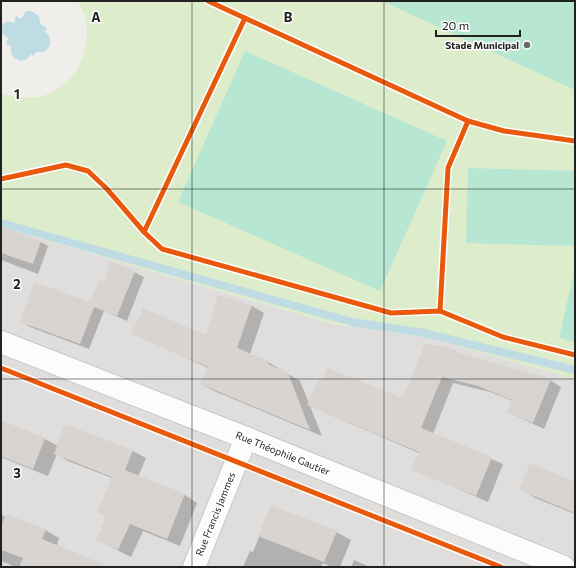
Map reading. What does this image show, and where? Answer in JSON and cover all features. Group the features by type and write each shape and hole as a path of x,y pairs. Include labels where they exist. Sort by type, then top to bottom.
{"street":[{"name":"Rue Théophile Gautier","path":"1,342 246,438 564,567"},
{"name":"Rue Francis Jammes","path":"194,567 246,438"}],"shaded area":[{"path":"1,227 329,323 430,338 575,379 575,567 1,567"}],"green space":[{"path":"78,1 575,1 575,379 430,338 329,323 1,227 1,94 33,98 38,97 61,87 70,78 77,69 86,46 86,21"},
{"name":"Stade Municipal","path":"382,1 575,1 575,90"},
{"path":"245,51 447,141 380,291 178,202"},
{"path":"468,168 575,171 575,246 466,243"},
{"path":"575,268 575,342 559,338"}],"water":[{"path":"26,11 31,11 39,16 40,24 47,28 45,32 48,34 50,44 44,52 36,52 34,56 31,54 27,59 21,61 13,56 11,46 6,44 8,38 1,32 3,24 8,21 14,23 16,16 21,19"}],"building":[{"path":"1,226 41,241 33,264 1,253"},
{"path":"111,261 135,271 117,316 94,307 80,344 20,322 34,282 90,302 99,280 104,282"},
{"path":"218,295 252,305 237,348 269,361 268,364 288,373 310,430 200,384 208,367 131,334 143,308 206,335"},
{"path":"425,344 453,349 453,351 551,379 533,423 507,412 512,400 478,386 442,377 421,428 492,457 476,496 411,470 419,452 307,405 319,378 323,379 327,368 403,398"},
{"path":"1,420 45,438 33,469 1,456"},
{"path":"65,424 133,450 125,470 185,494 167,539 130,524 118,550 96,541 106,516 97,512 112,477 54,454"},
{"path":"530,463 575,482 575,513 519,490"},
{"path":"271,505 337,531 324,562 258,536"},
{"path":"6,514 46,529 42,539 110,567 19,567 23,558 1,550 1,527"}],"waterway":[{"path":"1,223 352,322 424,333 575,370"}],"cycle path":[{"path":"208,1 468,121 504,131 575,141"},
{"path":"144,232 245,18"},
{"path":"440,311 448,168 468,121"},
{"path":"1,179 66,165 88,171 107,189 144,232 162,249 391,313 440,311 503,337 575,355"},
{"path":"1,368 501,567"}],"place":[{"name":"Stade Municipal","path":"527,45"}]}
